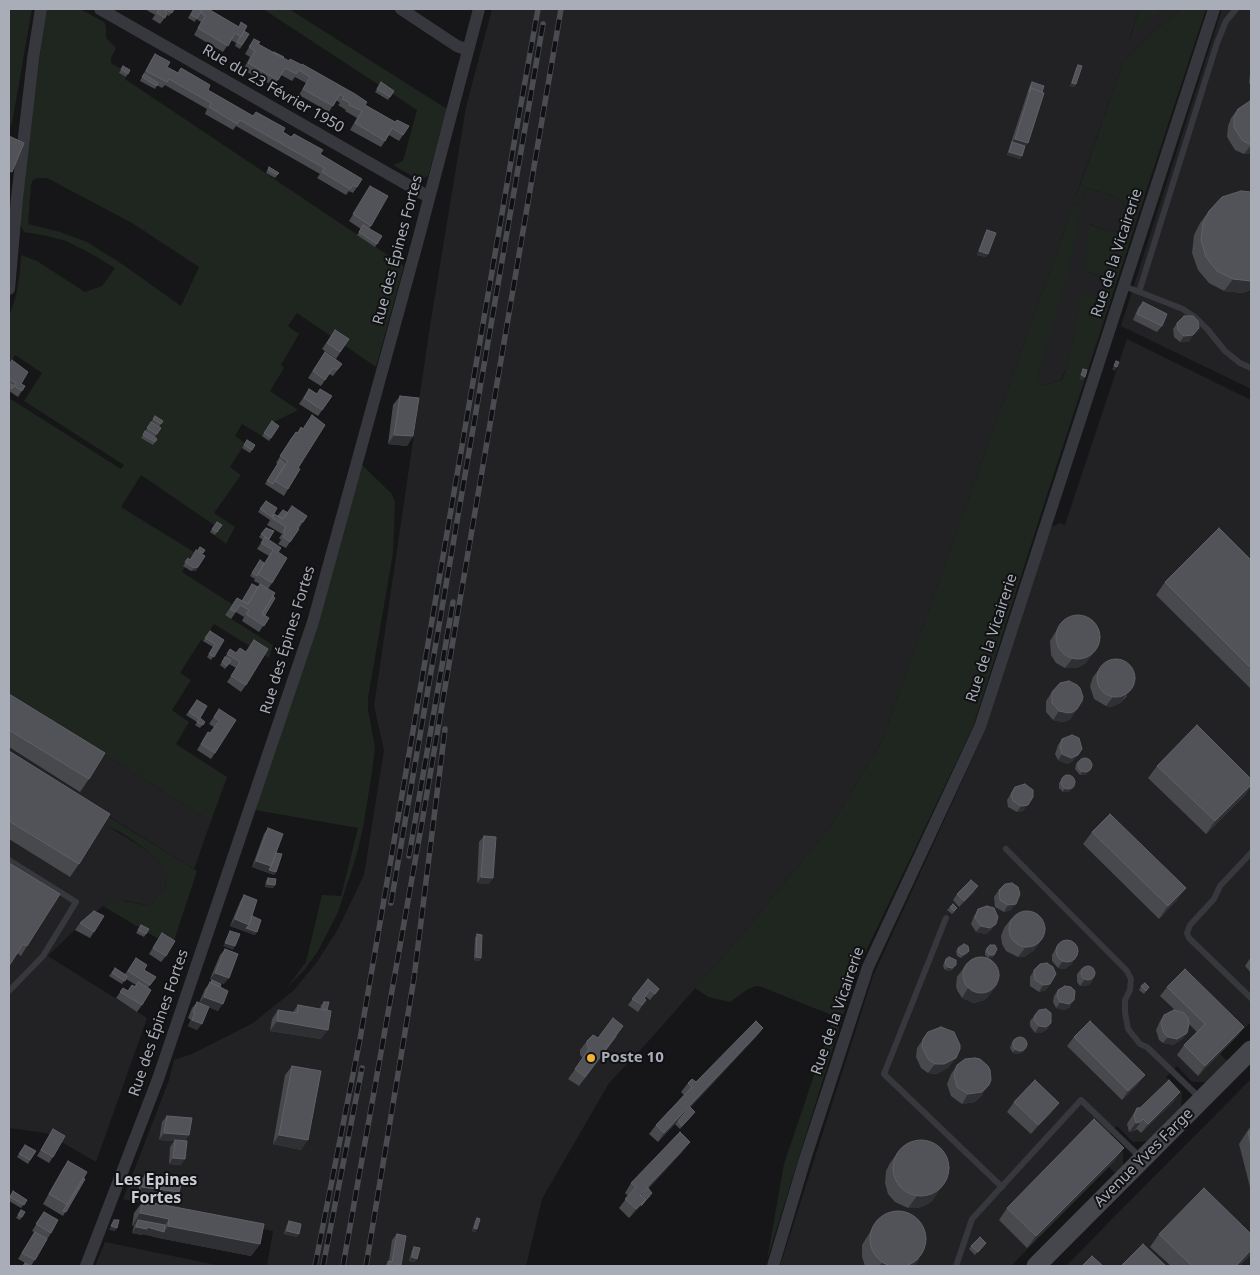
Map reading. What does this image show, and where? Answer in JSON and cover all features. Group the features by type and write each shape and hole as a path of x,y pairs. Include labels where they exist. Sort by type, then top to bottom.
{"street":[{"path":"9,289 16,198 41,9"},
{"path":"401,9 457,46 468,50"},
{"name":"Rue des Épines Fortes","path":"86,1266 158,1079 313,622 479,9"},
{"name":"Rue de la Vicairerie","path":"773,1266 868,967 980,727 1214,9"},
{"name":"Rue du 23 Février 1950","path":"108,11 429,197"},
{"name":"Avenue Yves Farge","path":"1036,1266 1251,1050"}],"lane":[{"path":"1139,292 1217,43 1226,21 1236,9"},
{"path":"1124,286 1183,309 1196,318 1225,351 1240,363 1251,368"},
{"path":"1006,849 1127,971 1131,980 1130,990 1125,1000 1128,1029 1140,1044 1147,1047 1203,1100"},
{"path":"1251,853 1220,886 1214,899 1190,925 1187,933 1189,938 1251,998"},
{"path":"9,860 76,902 43,956 9,991"},
{"path":"946,918 884,1074 1002,1187"},
{"path":"956,1266 972,1219 1081,1100 1142,1159"}],"shaded area":[{"path":"10,9 32,9 12,123 9,130"},
{"path":"47,9 80,9 104,22 106,38 116,48 111,58 111,63 121,69 119,73 126,77 125,79 404,266 376,367 297,313 288,326 299,334 281,365 284,368 270,391 298,410 270,424 262,436 242,424 235,436 245,443 230,467 241,475 214,513 235,527 226,544 210,532 214,525 141,475 121,507 194,552 182,572 232,604 225,615 273,645 269,658 214,624 203,641 201,640 180,673 191,680 172,710 189,722 176,744 227,777 211,821 9,695 9,398 121,469 124,465 24,401 42,373 15,355 9,364 9,317 16,296 21,255 37,261 85,292 102,286 115,268 66,241 24,232 19,222 25,153","holes":["47,178 132,223 199,267 181,306 122,264 87,242 60,232 28,224 33,180"]},
{"path":"263,9 289,9 447,109 428,176 419,180 393,165 403,161 417,110"},
{"path":"492,9 1139,9 1130,38 1163,9 1182,9 1159,27 1123,62 1076,196 1082,198 1086,188 1114,196 1128,210 1139,213 1134,229 1114,232 1103,230 1090,224 1088,272 1108,278 1101,297 1082,293 1067,367 1061,380 1042,385 1037,380 1080,206 1074,204 881,743 831,825 742,935 609,1083 542,1199 526,1266 267,1266 273,1231 123,1199 169,1080 174,1060 192,1054 253,1023 294,990 317,962 338,929 364,875 384,750 374,706 430,326 466,107"},
{"path":"1139,9 1163,9 1130,40"},
{"path":"1182,9 1206,9 1139,213 1131,213 1114,196 1086,188 1082,198 1076,197 1123,62 1159,27"},
{"path":"1222,9 1251,9 1251,389 1121,326"},
{"path":"1074,204 1081,206 1070,265 1037,380 1042,385 1062,380 1067,367 1082,293 1101,297 1108,278 1088,272 1085,269 1089,224 1114,232 1134,229 973,727 857,970 767,1260 784,1164 834,1016 762,987 756,986 748,989 730,1002 708,997 695,988 742,935 831,825 881,743"},
{"path":"1127,339 1251,400 1251,1022 1220,1054 1228,1062 1208,1082 1192,1082 1177,1066 1166,1077 1182,1092 1181,1109 1150,1141 1133,1142 1117,1126 1107,1136 1123,1152 1123,1169 1117,1175 1109,1167 1011,1266 780,1266 873,976 985,731 1045,544 1052,527 1060,523 1065,525"},
{"path":"361,464 392,494 395,502 393,553 368,698 368,710 375,747 372,772 363,828 356,857 338,912 318,951 305,969 286,989 306,962 322,895 341,896 358,828 255,810"},
{"path":"9,695 211,821 194,869 107,815 103,823 148,851 160,862 166,873 165,888 152,903 145,905 126,901 113,902 103,906 48,956 147,1018 96,1162 46,1133 9,1128"},
{"path":"106,815 197,871 172,947 103,906 118,900 145,905 152,903 165,888 167,880 166,873 160,862 148,851 122,833 102,823"},
{"path":"1251,1079 1251,1266 1066,1266 1110,1221"},
{"path":"105,1242 221,1266 95,1266"}],"building":[{"path":"159,9 167,9 165,18 157,13"},
{"path":"167,9 174,9 172,13"},
{"path":"194,9 202,10 197,18 191,15"},
{"path":"203,9 210,9 239,27 241,22 247,26 241,37 235,33 228,46 198,28 205,16 201,13"},
{"path":"244,31 249,34 242,45 237,42"},
{"path":"254,39 260,42 258,44 289,61 290,59 302,64 355,94 367,102 365,105 395,122 397,120 409,126 403,135 392,128 385,141 355,123 362,111 349,105 350,103 342,99 344,97 340,94 333,106 303,89 310,77 299,70 296,74 285,68 278,80 248,63 255,51 249,47"},
{"path":"155,54 170,62 167,67 178,73 181,68 210,85 208,90 253,116 256,112 285,128 283,132 291,137 294,134 323,150 320,154 362,179 357,187 353,185 350,189 322,172 324,168 240,120 237,124 209,107 211,103 169,79 167,82 146,71"},
{"path":"1078,65 1082,66 1076,84 1072,83"},
{"path":"123,66 130,70 128,74 121,69"},
{"path":"144,74 158,83 157,86 142,77"},
{"path":"381,82 394,91 390,97 377,89"},
{"path":"1032,82 1044,86 1042,92 1031,88 1029,92"},
{"path":"1031,88 1044,93 1028,143 1015,139"},
{"path":"1250,101 1251,145 1242,140 1234,127 1234,117 1238,109"},
{"path":"9,136 24,143 12,172 9,171"},
{"path":"1012,142 1025,146 1022,156 1009,152"},
{"path":"269,167 279,173 277,175 268,170"},
{"path":"370,186 388,196 371,226 353,214"},
{"path":"1241,191 1251,192 1251,281 1233,279 1217,271 1206,257 1201,240 1203,223 1209,211 1222,197"},
{"path":"363,225 382,236 377,244 359,232"},
{"path":"987,230 996,233 988,254 979,251"},
{"path":"1143,302 1167,314 1162,326 1137,314"},
{"path":"1184,316 1193,316 1198,321 1199,328 1193,335 1184,336 1178,330 1177,323"},
{"path":"335,330 349,339 340,352 327,343"},
{"path":"325,352 342,364 337,370 333,368 325,380 313,371"},
{"path":"12,360 28,372 21,384 25,386 22,391 14,386 16,383 9,379 9,365"},
{"path":"1116,361 1119,362 1117,367 1114,366"},
{"path":"1083,369 1087,370 1085,377 1081,375"},
{"path":"309,389 317,394 320,389 332,396 322,410 304,398"},
{"path":"400,396 419,398 413,436 394,435"},
{"path":"312,415 325,425 298,468 300,469 288,489 275,481 288,461 280,456 296,432 298,433 301,427 303,429"},
{"path":"155,416 163,421 161,424 153,419"},
{"path":"272,421 279,426 271,438 264,433"},
{"path":"151,422 161,428 157,434 147,428"},
{"path":"145,431 157,439 155,442 143,435"},
{"path":"247,440 255,445 252,450 244,445"},
{"path":"280,460 285,464 273,484 267,481"},
{"path":"266,501 277,508 272,517 260,509"},
{"path":"292,506 307,516 303,522 301,521 297,528 299,529 290,542 283,537 286,527 272,518 274,514 283,519"},
{"path":"283,510 288,513 283,519 278,516"},
{"path":"217,522 222,525 217,532 212,529"},
{"path":"266,528 274,531 269,539 261,534"},
{"path":"1219,528 1251,560 1251,668 1165,582"},
{"path":"265,537 281,548 278,552 287,558 272,583 258,574 273,550 261,543"},
{"path":"200,547 205,550 203,553 198,550"},
{"path":"196,550 205,556 198,567 194,568 185,562 188,558 190,560"},
{"path":"260,560 264,563 257,576 252,573"},
{"path":"252,584 258,587 248,604 242,601"},
{"path":"260,584 275,593 262,614 269,618 264,626 246,614 249,610 240,605 235,612 230,609 237,598 248,604"},
{"path":"273,596 275,598 265,615 262,614"},
{"path":"1078,615 1090,619 1096,625 1100,637 1096,649 1090,655 1078,659 1066,655 1060,649 1056,637 1060,625 1066,619"},
{"path":"210,631 224,640 214,657 209,654 215,644 205,638"},
{"path":"254,640 268,649 246,685 231,676 240,662 227,654 230,649 236,653 240,648 246,652"},
{"path":"225,657 231,660 227,666 222,662"},
{"path":"1116,659 1129,665 1135,678 1129,691 1116,697 1103,691 1097,678 1103,665"},
{"path":"1069,681 1080,688 1083,697 1077,709 1068,713 1059,711 1052,703 1052,692 1060,683"},
{"path":"9,694 105,753 89,779 9,730"},
{"path":"197,700 207,706 200,718 205,722 203,725 197,722 199,719 189,712"},
{"path":"219,709 236,720 215,753 201,744 208,732 210,733 219,721 214,717"},
{"path":"1197,725 1251,779 1251,785 1215,821 1157,766"},
{"path":"1072,735 1079,738 1082,749 1078,755 1071,758 1062,754 1060,747 1062,739"},
{"path":"9,751 110,814 79,864 9,821"},
{"path":"1082,758 1088,758 1092,765 1088,772 1082,772 1078,768 1078,762"},
{"path":"1065,775 1071,775 1075,782 1071,789 1065,789 1061,785 1061,779"},
{"path":"1025,784 1033,790 1033,797 1028,805 1021,806 1013,801 1011,794 1015,787"},
{"path":"1110,814 1186,888 1168,906 1092,832"},
{"path":"268,828 283,834 271,866 256,861"},
{"path":"484,836 496,837 493,878 481,877"},
{"path":"276,853 282,854 276,872 269,870"},
{"path":"9,863 60,894 27,946 23,944 9,966"},
{"path":"268,878 276,879 275,885 267,884"},
{"path":"971,880 978,886 964,901 957,894"},
{"path":"1012,883 1018,887 1020,894 1016,904 1008,905 1000,900 999,890 1005,884"},
{"path":"244,895 257,900 249,925 235,919"},
{"path":"953,904 957,908 954,911 950,907"},
{"path":"987,906 994,908 998,917 996,924 990,928 981,926 975,918 978,909"},
{"path":"94,911 104,916 94,932 80,923"},
{"path":"1027,911 1034,912 1040,916 1044,922 1044,936 1040,942 1034,946 1027,947 1020,946 1014,942 1010,936 1009,929 1010,922 1014,916 1020,912"},
{"path":"252,916 261,920 257,932 246,928"},
{"path":"141,925 149,929 146,934 138,930"},
{"path":"230,931 240,934 235,946 225,943"},
{"path":"162,933 175,941 166,956 153,948"},
{"path":"477,934 482,935 481,958 476,957"},
{"path":"1067,940 1075,943 1078,951 1075,959 1067,962 1059,959 1056,951 1059,943"},
{"path":"964,944 968,946 969,951 963,955 959,953 958,948"},
{"path":"990,945 995,945 997,949 994,955 990,955 987,952 987,948"},
{"path":"225,949 238,954 229,978 215,973"},
{"path":"949,957 956,960 956,965 952,968 948,967 945,963"},
{"path":"981,957 988,958 994,962 998,968 998,982 994,988 988,992 981,993 974,992 968,988 964,982 963,975 964,968 968,962 974,958"},
{"path":"136,958 147,965 144,970 156,977 150,985 128,971"},
{"path":"1047,963 1053,967 1056,974 1050,984 1043,985 1035,980 1034,970 1040,964"},
{"path":"1085,966 1091,966 1095,973 1091,980 1085,980 1081,976 1081,970"},
{"path":"115,968 127,976 125,981 112,973"},
{"path":"1185,969 1244,1027 1205,1066 1184,1045 1205,1024 1167,987"},
{"path":"648,979 659,989 655,994 650,990 644,998 646,1000 642,1005 632,999"},
{"path":"212,980 221,984 220,987 211,983"},
{"path":"138,982 151,990 142,1005 120,992 123,988 128,991 132,985 135,987"},
{"path":"210,982 228,991 223,1004 204,997"},
{"path":"1145,983 1149,987 1146,991 1141,986"},
{"path":"1065,986 1071,987 1075,991 1074,1000 1069,1004 1060,1002 1057,996 1058,990"},
{"path":"197,1002 209,1007 202,1024 192,1020"},
{"path":"324,1002 329,1002 327,1010 322,1009"},
{"path":"298,1005 331,1011 328,1030 277,1021 278,1010 297,1013"},
{"path":"1046,1009 1051,1013 1051,1023 1046,1027 1039,1026 1034,1020 1035,1015 1039,1010"},
{"path":"1174,1010 1184,1013 1188,1018 1189,1024 1187,1033 1177,1039 1168,1037 1164,1033 1161,1023 1164,1015"},
{"name":"Poste 10","path":"613,1018 623,1026 585,1077 575,1069 589,1049 587,1041 593,1035 598,1038"},
{"path":"756,1021 763,1028 664,1133 656,1125 692,1087 688,1083 692,1079 696,1082"},
{"path":"1090,1021 1145,1075 1128,1091 1074,1037"},
{"path":"941,1027 954,1032 960,1049 956,1058 944,1064 935,1064 928,1059 922,1047 923,1039 928,1032"},
{"path":"1017,1037 1023,1037 1027,1044 1023,1051 1017,1051 1013,1047 1013,1041"},
{"path":"965,1059 980,1059 988,1066 991,1080 982,1092 968,1094 957,1087 954,1075 957,1065"},
{"path":"292,1066 321,1071 308,1140 279,1135"},
{"path":"1035,1080 1059,1103 1038,1125 1014,1102"},
{"path":"1169,1080 1180,1092 1148,1124 1143,1119 1136,1123 1134,1115 1137,1108 1140,1108"},
{"path":"690,1107 695,1112 682,1126 678,1121"},
{"path":"167,1116 192,1118 189,1135 164,1133"},
{"path":"1094,1119 1124,1148 1036,1236 1007,1208"},
{"path":"53,1129 65,1136 53,1157 41,1150"},
{"path":"1251,1131 1251,1146 1248,1132"},
{"path":"680,1132 690,1142 640,1195 645,1200 636,1209 625,1199 636,1187 631,1183"},
{"path":"175,1140 187,1141 185,1159 173,1158"},
{"path":"921,1140 932,1142 941,1148 947,1157 949,1168 947,1179 941,1188 932,1194 921,1196 910,1194 901,1188 895,1179 893,1168 895,1157 901,1148 910,1142"},
{"path":"25,1145 36,1151 30,1160 19,1154"},
{"path":"68,1161 87,1172 68,1205 49,1194"},
{"path":"145,1175 182,1181 179,1192 142,1187"},
{"path":"83,1178 85,1179 66,1212 63,1211"},
{"path":"648,1188 652,1193 641,1206 645,1200 641,1196"},
{"path":"1204,1188 1251,1234 1251,1250 1236,1266 1192,1266 1159,1234"},
{"path":"13,1191 27,1200 24,1205 10,1197"},
{"path":"143,1201 264,1224 260,1244 168,1226 169,1219 140,1213"},
{"path":"21,1210 25,1212 22,1217 18,1215"},
{"path":"898,1211 909,1213 918,1219 924,1228 926,1239 924,1250 918,1259 909,1265 898,1267 887,1265 878,1259 872,1250 870,1239 872,1228 878,1219 887,1213"},
{"path":"44,1212 58,1220 51,1233 36,1224"},
{"path":"477,1218 480,1219 477,1229 474,1228"},
{"path":"114,1220 119,1220 117,1228 111,1226"},
{"path":"138,1220 165,1225 164,1232 147,1227 147,1229 136,1227"},
{"path":"289,1221 301,1224 299,1234 287,1231"},
{"path":"35,1232 47,1239 35,1260 22,1253"},
{"path":"397,1234 406,1236 401,1265 388,1266 388,1261 392,1262"},
{"path":"980,1237 986,1243 978,1252 971,1246"},
{"path":"1143,1244 1166,1266 1121,1266"},
{"path":"414,1247 420,1248 417,1259 412,1257"},
{"path":"1092,1256 1103,1266 1084,1266"}],"railway":[{"path":"315,1266 360,1039 538,9"},
{"path":"343,1266 422,822 561,9"},
{"path":"391,903 543,24"},
{"path":"409,856 453,602"},
{"path":"366,1266 414,978 445,729"},
{"path":"323,1266 362,1068"}],"place":[{"name":"Poste 10","path":"591,1058"}],"district":[{"name":"Les Epines Fortes","path":"156,1189"}]}
